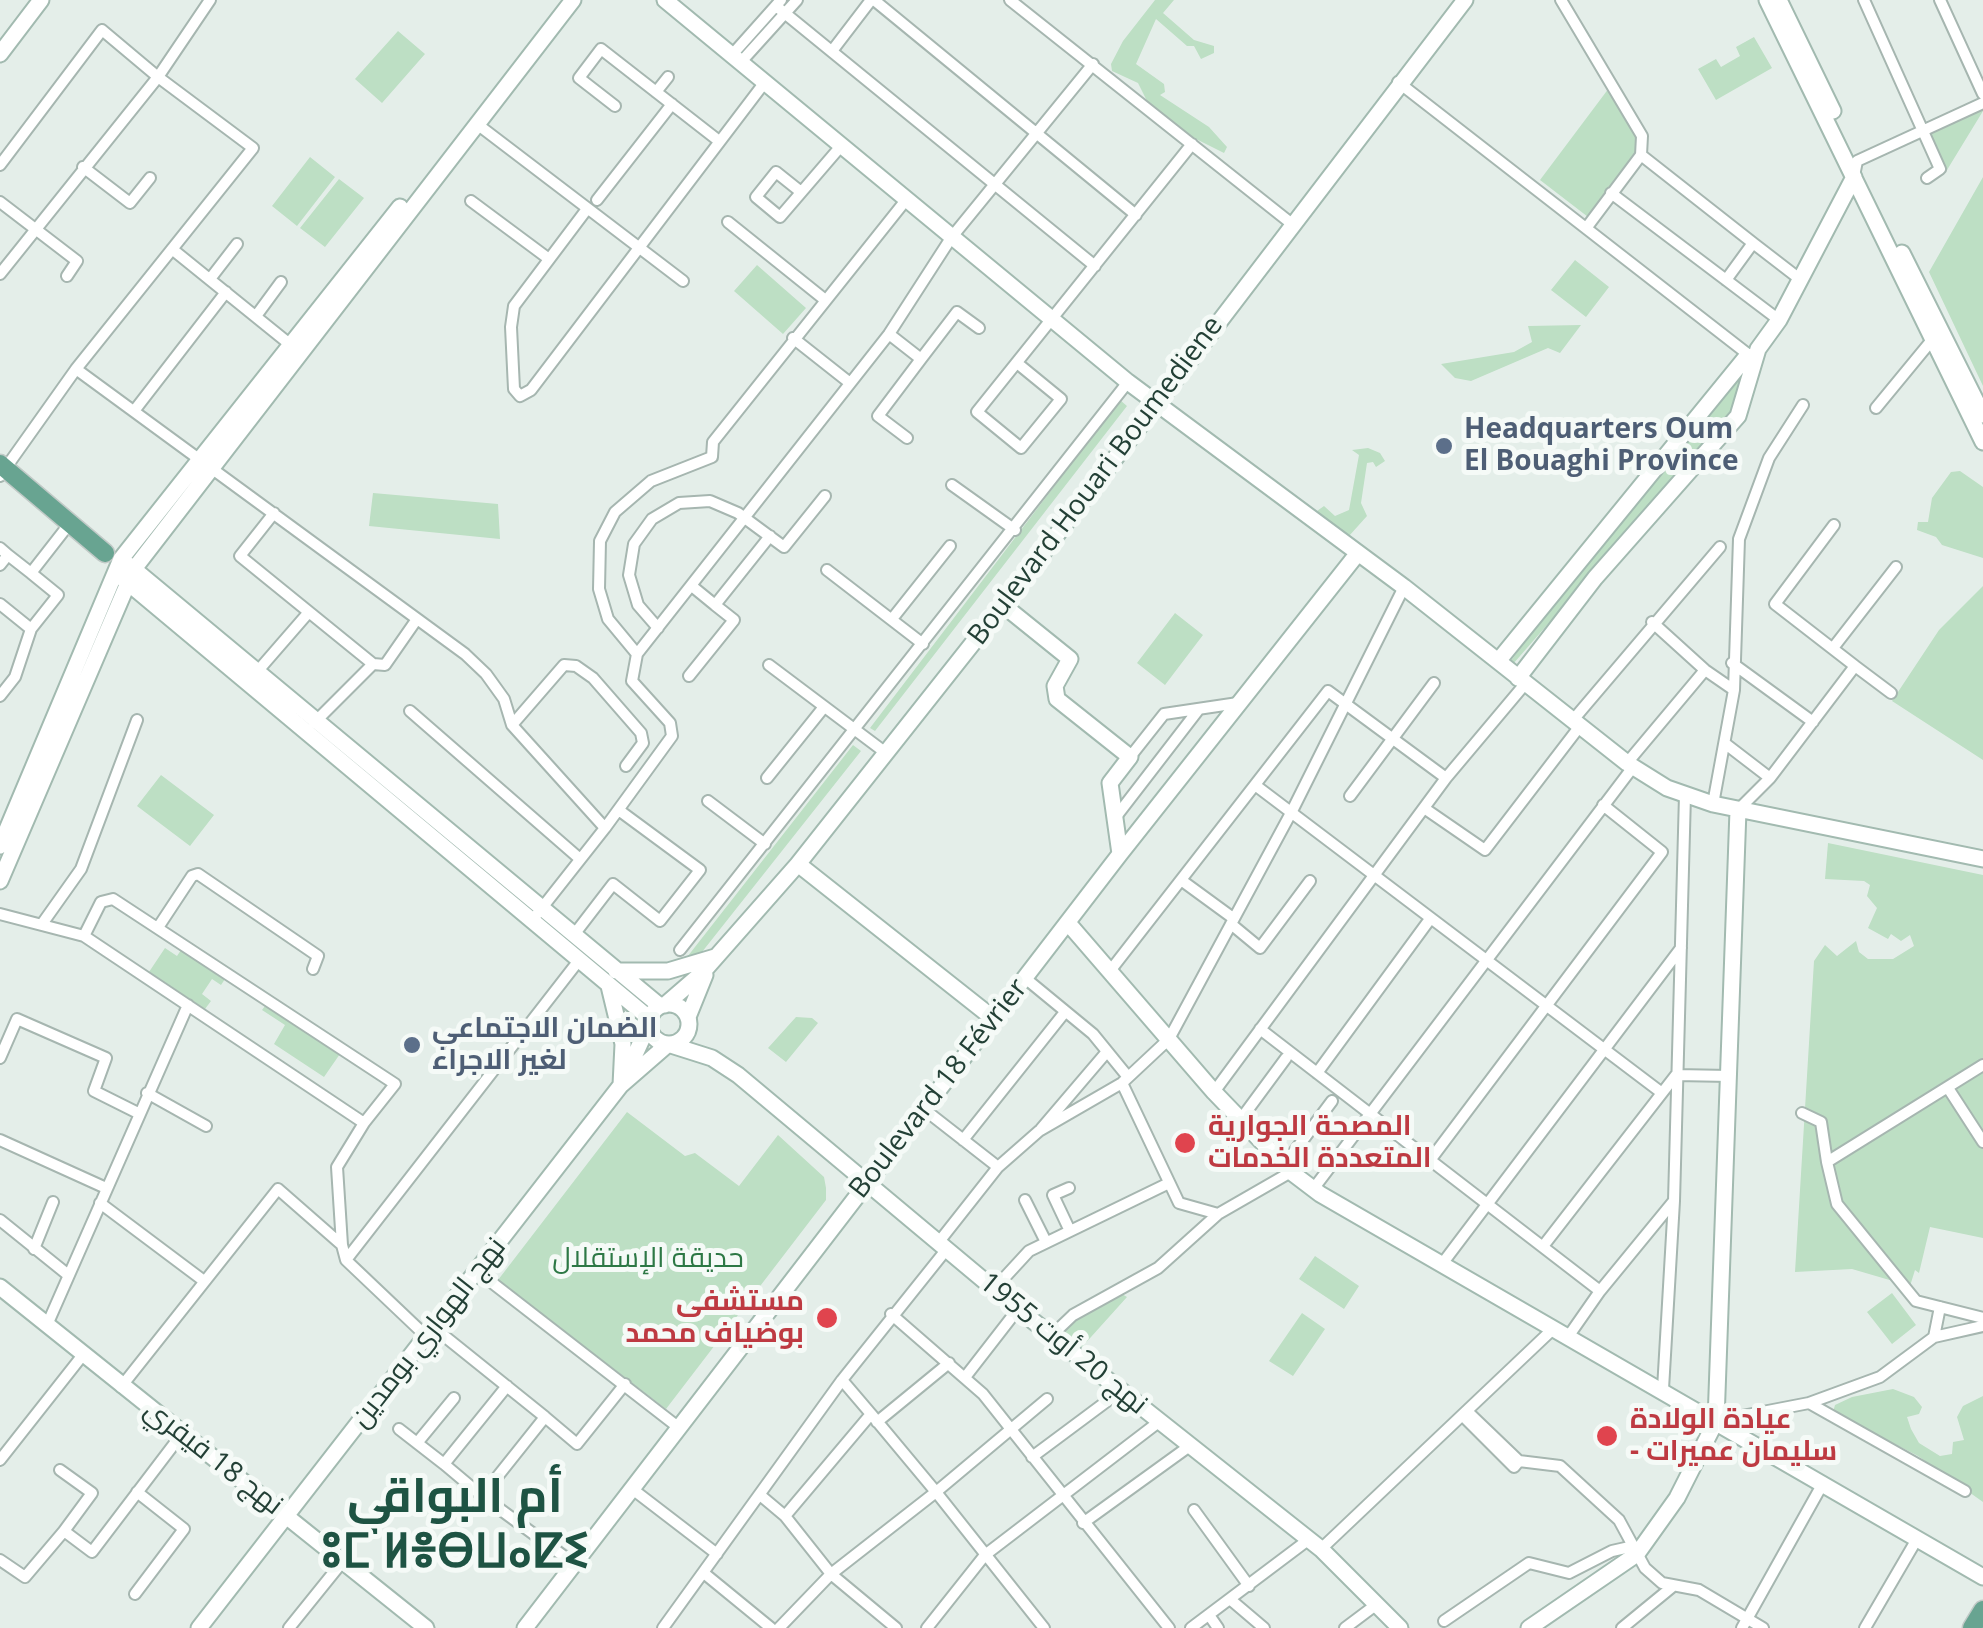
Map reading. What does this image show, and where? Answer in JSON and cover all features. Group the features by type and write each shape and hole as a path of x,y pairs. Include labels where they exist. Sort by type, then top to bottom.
{"main road":[{"path":"0,54 41,0"},
{"path":"205,465 292,346 560,0"},
{"path":"2,836 120,567 477,124 572,0"},
{"path":"665,0 1128,382 1404,586 1630,765 1685,795 1713,804 1808,820 1983,859"},
{"name":"Boulevard Houari Boumediene","path":"656,1013 718,955 798,864 1003,604 1398,82 1466,0"},
{"path":"1777,2 1983,442"},
{"path":"1498,660 1779,320 1856,169"},
{"path":"1856,169 1983,415"},
{"path":"1521,681 1596,577 1738,416 1753,353"},
{"path":"2,469 537,913 573,936 611,976 656,1013"},
{"name":"Boulevard 18 Février","path":"525,1628 1120,854 1358,553"},
{"path":"120,567 256,673 537,913 581,958 611,976 668,971 718,955"},
{"path":"0,881 120,567"},
{"path":"1003,604 1070,659 1056,686 1057,699 1130,757 1110,783 1120,854"},
{"path":"1528,1628 1636,1550 1677,1498 1716,1421 1738,810"},
{"path":"798,864 994,1019"},
{"path":"1068,923 1214,1092 1288,1168 1314,1188 1983,1577"},
{"name":"Boulevard Houari Boumediene","path":"689,1019 718,955"},
{"path":"611,976 623,1044 620,1084"},
{"path":"679,1006 689,1019 685,1037 669,1045 652,1036 656,1013 679,1006"},
{"name":"نهج الهواري بومدين","path":"199,1628 620,1084 656,1013"},
{"name":"نهج 20 أوت 1955","path":"689,1019 722,1063 1018,1309 1314,1545 1400,1628"},
{"name":"نهج الهواري بومدين","path":"620,1084 669,1045"},
{"name":"نهج 20 أوت 1955","path":"669,1045 722,1063"},
{"name":"نهج 18 فيفري","path":"0,1288 426,1628"},
{"path":"1972,1628 1983,1610"}],"street":[{"path":"0,274 158,77 210,0"},
{"path":"735,60 781,6 797,0"},
{"path":"832,51 873,0 1136,214"},
{"path":"1010,0 1292,224"},
{"path":"1560,0 1638,127 1641,155 1587,227"},
{"path":"1864,0 1940,169 1927,178"},
{"path":"1940,0 1983,94"},
{"path":"781,6 1096,266"},
{"path":"0,165 102,30 252,148 76,369 2,469"},
{"path":"616,106 579,78 601,49 719,141"},
{"path":"537,913 620,810 672,736 670,723 632,681 636,654 693,587 889,334 950,238 1093,64"},
{"path":"656,92 668,77"},
{"path":"672,104 514,306 514,389 520,396 532,390 764,82"},
{"path":"1398,82 1753,353"},
{"path":"1856,169 1983,103"},
{"path":"477,124 592,205 682,281"},
{"path":"1016,364 1061,399 1021,448 977,412 1192,144"},
{"path":"801,192 776,172 756,197 780,217 841,146"},
{"path":"632,155 643,164"},
{"path":"1641,155 1800,280"},
{"path":"84,167 130,203 150,178"},
{"path":"1611,194 1779,320"},
{"path":"636,654 602,605 597,574 600,540 608,524 638,489 712,457 712,442 906,200"},
{"path":"471,201 549,259"},
{"path":"0,202 77,261 66,276"},
{"path":"728,222 824,299"},
{"path":"1726,280 1753,243"},
{"path":"210,279 236,244"},
{"path":"172,248 292,346"},
{"path":"256,316 282,282"},
{"path":"134,411 226,292"},
{"path":"907,438 878,416 957,312 979,328"},
{"path":"889,334 922,359"},
{"path":"794,338 850,383"},
{"path":"1876,408 1932,340"},
{"path":"76,369 480,667 504,699 512,725 605,828"},
{"path":"680,950 1128,382"},
{"path":"1713,804 1727,745 1734,690 1739,539 1769,458 1803,405"},
{"path":"952,485 1015,530"},
{"path":"658,628 638,605 629,575 631,554 645,526 669,507 699,500 730,507 784,547 825,496"},
{"path":"274,513 240,556 373,664 385,665 417,620"},
{"path":"30,572 70,523"},
{"path":"1834,526 1775,604 1891,692"},
{"path":"716,605 770,536"},
{"path":"892,620 950,546"},
{"path":"1424,808 1485,850 1652,622 1720,547"},
{"path":"0,565 4,552 58,594 32,629 15,677 0,696"},
{"path":"1834,648 1896,567"},
{"path":"827,570 923,644"},
{"path":"1039,1131 1125,1080 1170,1039 1292,811 1404,586"},
{"path":"689,676 734,620 693,587"},
{"path":"0,604 32,629"},
{"path":"256,673 309,612"},
{"path":"1652,622 1704,670 1734,690"},
{"path":"1732,662 1814,722"},
{"path":"314,723 373,664"},
{"path":"512,725 564,665 576,666 594,678 641,733 643,744 626,766"},
{"path":"769,665 886,752"},
{"path":"1738,810 1770,778 1855,666"},
{"path":"1314,1188 1704,670"},
{"path":"1214,1092 1521,681"},
{"path":"1350,796 1434,682"},
{"path":"1110,970 1328,691 1446,778"},
{"path":"1130,757 1164,714 1238,703"},
{"path":"766,778 824,707"},
{"path":"1115,818 1199,709"},
{"path":"410,711 580,859"},
{"path":"42,924 82,870 137,720"},
{"path":"1727,745 1770,778"},
{"path":"1255,784 1662,1093"},
{"path":"1662,1389 1674,1201 1685,795"},
{"path":"708,801 766,844"},
{"path":"1604,805 1662,852 1683,858"},
{"path":"573,936 614,884 660,921 700,870 620,810"},
{"path":"1431,1158 1662,852"},
{"path":"159,926 192,876 198,874 318,956 313,969"},
{"path":"1181,880 1260,948 1310,881"},
{"path":"84,936 108,898 159,926 395,1084 364,1122 337,1167 346,1260 429,1332 508,1386 577,1444 624,1384"},
{"path":"0,914 84,936 364,1122"},
{"path":"1317,1073 1430,919"},
{"path":"1442,1264 1682,947"},
{"path":"346,1260 581,958"},
{"path":"1026,978 1105,1046 1105,1054 1125,1080 1167,1184 1179,1203 1218,1214"},
{"path":"46,1325 188,1005"},
{"path":"963,1140 1066,1012"},
{"path":"0,1058 17,1018 106,1058 94,1091 138,1113"},
{"path":"1260,1029 1600,1290"},
{"path":"663,1628 998,1167 1039,1131 1105,1054"},
{"path":"1240,1120 1286,1058"},
{"path":"1827,1162 1983,1065"},
{"path":"1676,1075 1730,1076"},
{"path":"1544,1246 1676,1075"},
{"path":"1948,1088 1983,1142"},
{"path":"147,1093 206,1126"},
{"path":"1052,1336 1074,1315 1158,1268 1218,1214 1288,1168 1332,1101"},
{"path":"926,1110 998,1167"},
{"path":"1802,1113 1821,1122 1837,1204 1916,1301 1983,1318"},
{"path":"0,1140 106,1188"},
{"path":"994,1289 1015,1262 1046,1242 1167,1184"},
{"path":"1069,1188 1053,1195 1070,1232"},
{"path":"121,1387 278,1189 342,1245"},
{"path":"1025,1200 1046,1242"},
{"path":"1191,1628 1314,1545 1562,1331 1674,1201"},
{"path":"34,1248 53,1202"},
{"path":"100,1202 204,1282"},
{"path":"0,1220 66,1274"},
{"path":"477,1271 678,1426"},
{"path":"1934,1337 1940,1307"},
{"path":"966,1376 1018,1309"},
{"path":"891,1314 966,1376 1169,1628"},
{"path":"1716,1421 1809,1403 1880,1377 1934,1337 1983,1326"},
{"path":"0,1460 82,1356"},
{"path":"785,1516 874,1418 948,1363"},
{"path":"842,1380 1044,1628"},
{"path":"444,1464 508,1386"},
{"path":"1032,1457 1122,1390"},
{"path":"416,1443 454,1398"},
{"path":"779,1628 831,1574 1047,1399"},
{"path":"1809,1403 1965,1492"},
{"path":"1466,1414 1518,1461 1560,1466 1619,1520 1652,1575 1672,1588 1700,1590 1744,1624 1763,1628"},
{"path":"482,1496 544,1417"},
{"path":"927,1628 985,1555 1160,1420"},
{"path":"398,1429 573,1563"},
{"path":"64,1531 92,1552 181,1435"},
{"path":"1083,1523 1191,1445"},
{"path":"0,1560 25,1577 92,1492 60,1470"},
{"path":"1744,1624 1822,1486"},
{"path":"631,1488 717,1554"},
{"path":"135,1594 184,1529 136,1492"},
{"path":"760,1495 785,1516 831,1574 896,1628"},
{"path":"1194,1510 1264,1628"},
{"path":"1865,1628 1917,1539"},
{"path":"1444,1620 1529,1563 1569,1572 1612,1551 1636,1550"},
{"path":"289,1628 342,1561"},
{"path":"705,1574 771,1628"},
{"path":"1622,1628 1672,1588"},
{"path":"1344,1628 1378,1604"},
{"path":"1208,1615 1218,1628"}],"green space":[{"path":"1155,0 1174,0 1163,13 1194,40 1214,46 1214,53 1201,59 1194,46 1187,46 1156,19 1136,64 1164,84 1165,92 1160,95 1209,127 1227,147 1224,153 1192,137 1148,103 1138,83 1112,71 1111,64 1123,41"},
{"path":"398,31 425,54 382,103 355,79"},
{"path":"1754,37 1772,68 1716,100 1698,69 1716,59 1721,67 1740,56 1736,47"},
{"path":"1609,88 1636,132 1641,155 1592,220 1540,180"},
{"path":"1983,111 1947,170 1928,132"},
{"path":"310,157 335,177 297,226 272,206"},
{"path":"1983,177 1983,386 1929,272"},
{"path":"339,179 364,198 325,247 300,228"},
{"path":"1575,260 1609,287 1586,317 1551,290"},
{"path":"757,265 806,308 783,334 734,291"},
{"path":"1581,325 1560,353 1548,348 1471,381 1455,378 1441,364 1514,352 1532,342 1528,326"},
{"path":"1744,374 1740,404 1513,664 1510,662 1721,396"},
{"path":"1120,400 1127,406 875,731 870,728"},
{"path":"1368,448 1380,453 1385,461 1376,467 1373,462 1367,463 1361,503 1367,516 1349,536 1317,511 1324,506 1335,516 1349,510 1359,455 1352,450"},
{"path":"1960,471 1983,487 1983,558 1942,545 1936,537 1917,530 1918,522 1928,522 1932,498 1951,472"},
{"path":"373,493 498,504 500,539 369,526"},
{"path":"1983,586 1983,760 1892,701 1939,630"},
{"path":"1175,613 1203,635 1165,685 1137,663"},
{"path":"853,745 861,751 702,952 684,961"},
{"path":"161,775 214,815 190,846 137,806"},
{"path":"1828,843 1983,875 1983,1238 1930,1227 1919,1273 1915,1270 1910,1286 1852,1269 1795,1272 1814,961 1825,945 1837,956 1856,941 1859,952 1868,959 1893,959 1914,946 1910,935 1901,941 1891,934 1888,939 1868,928 1877,908 1867,896 1870,885 1864,881 1825,879"},
{"path":"183,947 227,976 221,985 212,979 202,994 211,1001 205,1009 149,972 165,948 177,956"},
{"path":"268,1002 342,1051 324,1077 274,1044 285,1025 262,1010"},
{"path":"796,1017 812,1018 818,1023 786,1062 768,1048"},
{"name":"حديقة الإستقلال","path":"627,1112 685,1156 695,1153 739,1186 778,1135 824,1177 826,1188 826,1200 666,1409 498,1280"},
{"path":"1315,1256 1359,1286 1344,1309 1299,1279"},
{"path":"1892,1293 1916,1325 1892,1344 1867,1312"},
{"path":"1122,1294 1127,1297 1082,1347 1062,1332 1075,1318"},
{"path":"1302,1313 1325,1329 1293,1376 1269,1361"},
{"path":"1893,1389 1914,1397 1922,1407 1919,1414 1907,1417 1911,1429 1919,1443 1940,1456 1952,1454 1953,1442 1964,1440 1957,1417 1963,1406 1983,1396 1983,1502 1918,1456 1833,1412 1835,1405 1852,1397"}],"place":[{"name":"Headquarters Oum El Bouaghi Province","path":"1444,446"},
{"name":"الضمان الاجتماعي لغير الاجراء","path":"412,1045"},
{"name":"المصحة الجوارية المتعددة الخدمات","path":"1185,1143"},
{"name":"مستشفى بوضياف محمد","path":"827,1318"},
{"name":"عيادة الولادة - سليمان عميرات","path":"1607,1436"}],"district":[{"name":"أم البواقي ⵓⵎ ⵍⴻⴱⵡⴰⵇⵉ","path":"455,1526"}]}
